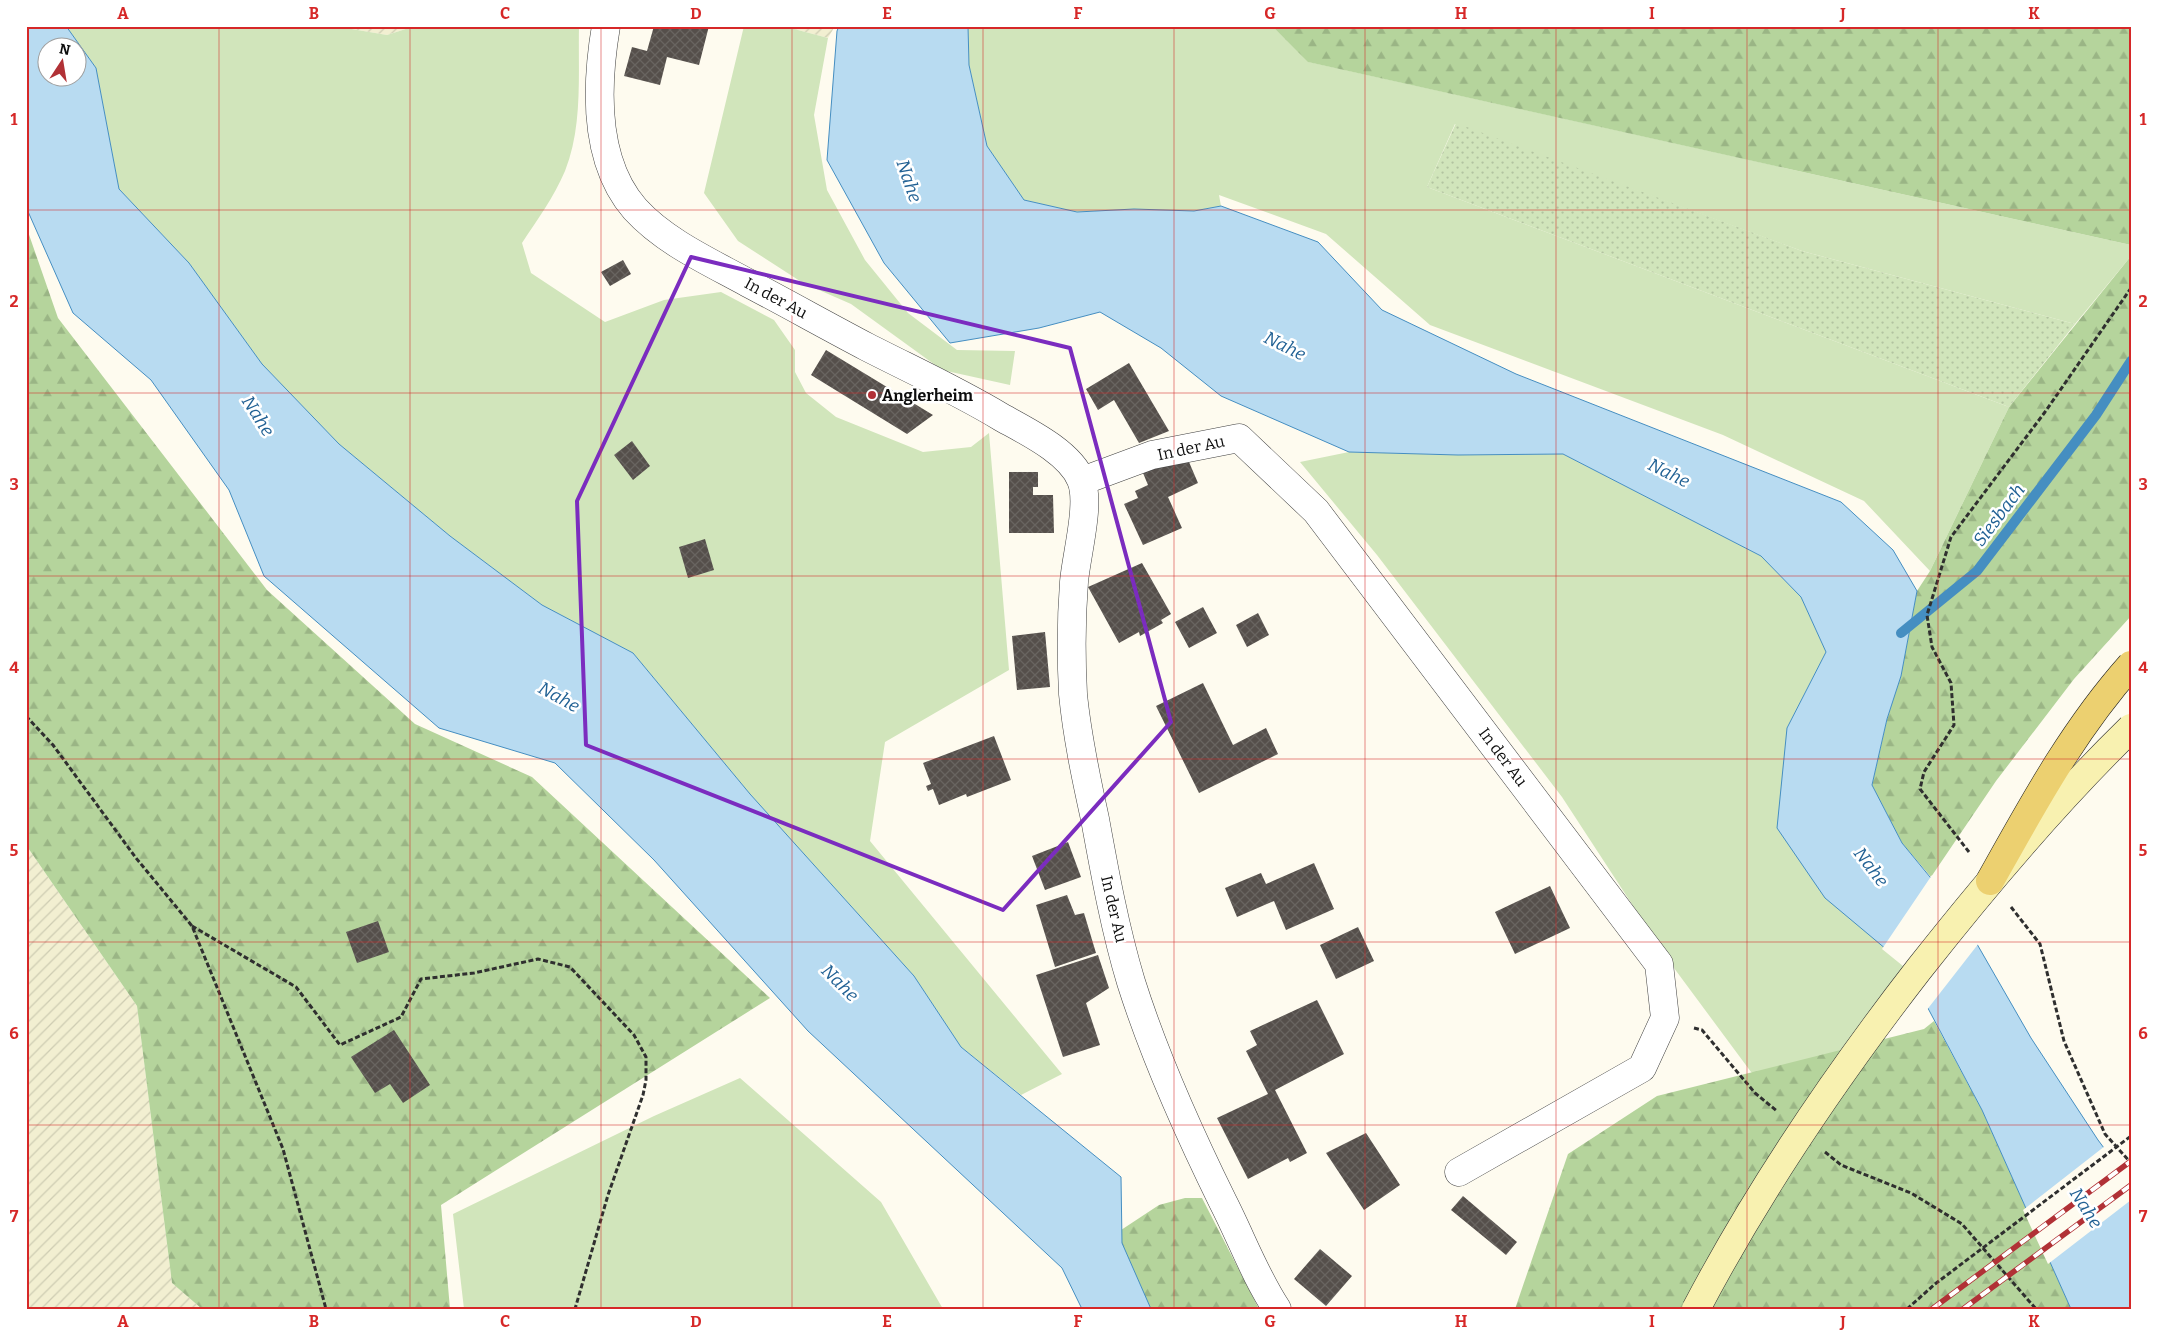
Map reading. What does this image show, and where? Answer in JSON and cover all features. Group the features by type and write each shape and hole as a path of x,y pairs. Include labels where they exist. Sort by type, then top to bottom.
{"main road":[{"path":"1990,881 2054,768 2114,684 2131,665"},
{"path":"1696,1309 1729,1246 1831,1087 1896,998 1990,881 2094,764 2131,728"}],"street":[{"name":"In der Au","path":"606,26 600,89 601,133 615,176 634,208 656,227 694,253 859,342 984,406 1031,434 1064,456 1082,480 1084,509 1074,578 1070,654 1074,701 1084,767 1113,912 1131,982 1157,1057 1190,1134 1277,1309"},
{"name":"In der Au","path":"1082,480 1152,455 1239,438 1316,511 1659,964 1665,1018"},
{"path":"1459,1172 1642,1068 1665,1018"}],"path":[{"path":"1974,858 1920,789 1924,772 1954,725 1951,683 1932,647 1927,615 1951,537 2044,412 2131,288"},
{"path":"26,716 53,745 136,858 192,926 283,1148 326,1309"},
{"path":"2010,905 2040,944 2064,1041 2105,1134 2131,1163"},
{"path":"192,926 296,987 340,1045 401,1017 420,979 474,973 538,959 570,968 634,1035 646,1057 646,1080 608,1195 575,1309"},
{"path":"1665,1018 1702,1030 1756,1093 1784,1117"},
{"path":"1907,1309 1935,1284 2131,1136"},
{"path":"1819,1147 1841,1165 1911,1193 1962,1224 2036,1309"}],"highlighted area":[{"path":"691,257 1070,348 1171,722 1003,910 586,745 577,501"}],"shaded area":[{"path":"334,26 415,26 387,35"},
{"path":"783,26 835,26 828,38"},
{"path":"26,845 137,1006 172,1283 202,1309 26,1309"}],"green space":[{"path":"66,26 334,26 387,35 415,26 579,26 578,100 575,136 571,154 561,181 522,243 531,273 605,322 664,300 721,292 774,320 795,350 795,372 806,393 836,417 923,452 971,447 989,433 1009,670 885,742 870,841 1062,1074 1021,1095 961,1047 914,976 750,794 633,653 542,605 450,536 339,444 262,364 189,263 119,189 96,68 88,57 88,38 75,38"},
{"path":"744,26 783,26 828,38 814,115 827,190 865,260 908,313 957,350 1015,351 1010,385 942,370 851,304 803,283 738,241 704,193"},
{"path":"968,26 1272,26 1309,62 2131,245 2131,256 2075,324 1802,251 1455,124 1427,187 2009,407 1930,571 1864,501 1723,435 1430,325 1326,234 1219,195 1221,206 1194,211 1134,209 1077,212 1024,200 987,146 969,65"},
{"path":"1272,26 2131,26 2131,245 1308,62"},
{"path":"1456,123 1802,251 2075,324 2009,407 1427,187"},
{"path":"26,226 58,318 267,590 415,724 532,777 770,998 441,1205 450,1309 202,1309 172,1283 137,1006 26,845"},
{"path":"2131,256 2131,616 2074,679 1996,781 1931,877 1902,843 1872,785 1887,719 1901,675 1917,591 1930,571 2009,407"},
{"path":"1349,452 1458,455 1563,454 1761,556 1801,597 1826,652 1787,728 1905,965 1823,1129 1751,1072 1671,964 1562,797 1377,555 1300,462"},
{"path":"1934,1021 1982,1110 2071,1309 1515,1309 1568,1154 1657,1096 1924,1029"},
{"path":"740,1078 881,1202 943,1309 464,1309 453,1214 654,1116"},
{"path":"1185,1198 1202,1198 1259,1309 1134,1309 1115,1234 1159,1205"}],"water":[{"name":"Nahe","path":"26,26 66,26 75,38 38,38 38,88 88,88 88,57 96,68 119,189 189,263 262,364 339,444 450,536 542,605 633,653 750,794 914,976 961,1047 1121,1177 1122,1243 1151,1309 1082,1309 1062,1268 808,1031 654,860 555,763 439,728 264,576 229,490 151,380 73,313 26,207"},
{"name":"Nahe","path":"839,26 968,26 969,65 987,146 1024,200 1077,212 1134,209 1194,211 1221,206 1318,242 1382,310 1516,374 1841,502 1893,550 1917,591 1901,676 1887,719 1872,785 1902,843 1958,911 2031,1038 2098,1140 2131,1184 2131,1309 2071,1309 1982,1110 1905,965 1825,898 1777,828 1787,728 1826,652 1801,597 1761,556 1563,454 1458,455 1349,452 1221,396 1161,348 1100,312 1039,328 950,343 884,263 827,160 837,31"}],"pier":[{"path":"1932,875 1960,909 1979,943 1926,1011 1903,966 1882,949"},
{"path":"2105,1146 2131,1180 2131,1200 2048,1264 2023,1210"}],"building":[{"path":"654,26 709,26 699,65 667,57 660,85 624,76 632,47 647,51"},
{"path":"623,260 631,274 610,286 601,272"},
{"name":"Anglerheim","path":"826,350 933,415 907,434 811,375"},
{"path":"1129,363 1169,431 1139,443 1114,400 1098,410 1086,389"},
{"path":"632,441 650,466 633,480 614,455"},
{"path":"1186,453 1195,460 1189,462 1198,483 1168,497 1182,528 1143,545 1124,504 1138,498 1135,491 1148,485 1143,473"},
{"path":"1009,472 1038,472 1038,487 1033,487 1033,495 1053,495 1054,533 1009,533"},
{"path":"705,539 714,570 688,578 679,547"},
{"path":"1142,563 1171,614 1161,620 1163,623 1140,636 1139,632 1119,643 1088,587"},
{"path":"1203,607 1217,633 1189,648 1175,622"},
{"path":"1258,613 1269,635 1247,647 1236,625"},
{"path":"1045,632 1050,687 1017,690 1012,636"},
{"path":"1203,683 1233,745 1266,728 1278,754 1199,793 1156,706"},
{"path":"994,736 1011,780 967,797 966,794 939,805 933,789 928,791 926,786 931,784 923,763"},
{"path":"1068,842 1081,877 1045,890 1032,856"},
{"path":"1314,863 1334,909 1286,930 1274,901 1237,917 1225,888 1261,873 1266,884"},
{"path":"1550,886 1570,928 1515,954 1495,912"},
{"path":"1067,895 1075,915 1084,913 1096,953 1055,967 1036,905"},
{"path":"378,921 389,952 357,963 346,932"},
{"path":"1358,927 1374,961 1336,979 1320,945"},
{"path":"1098,955 1109,988 1086,1003 1100,1045 1063,1057 1036,975"},
{"path":"1317,1000 1344,1054 1275,1090 1307,1153 1290,1162 1288,1158 1248,1179 1217,1118 1268,1094 1246,1051 1257,1045 1250,1031"},
{"path":"394,1030 430,1085 403,1103 390,1084 375,1093 351,1057"},
{"path":"1366,1133 1400,1185 1364,1210 1326,1153"},
{"path":"1463,1196 1517,1242 1506,1255 1451,1210"},
{"path":"1320,1249 1352,1276 1326,1306 1294,1279"}],"waterway":[{"name":"Siesbach","path":"1901,633 1977,571 2096,415 2131,361"}],"railway":[{"path":"1932,1309 2131,1161"},
{"path":"1963,1309 2131,1185"}],"place":[{"name":"Anglerheim","path":"872,395"}]}
